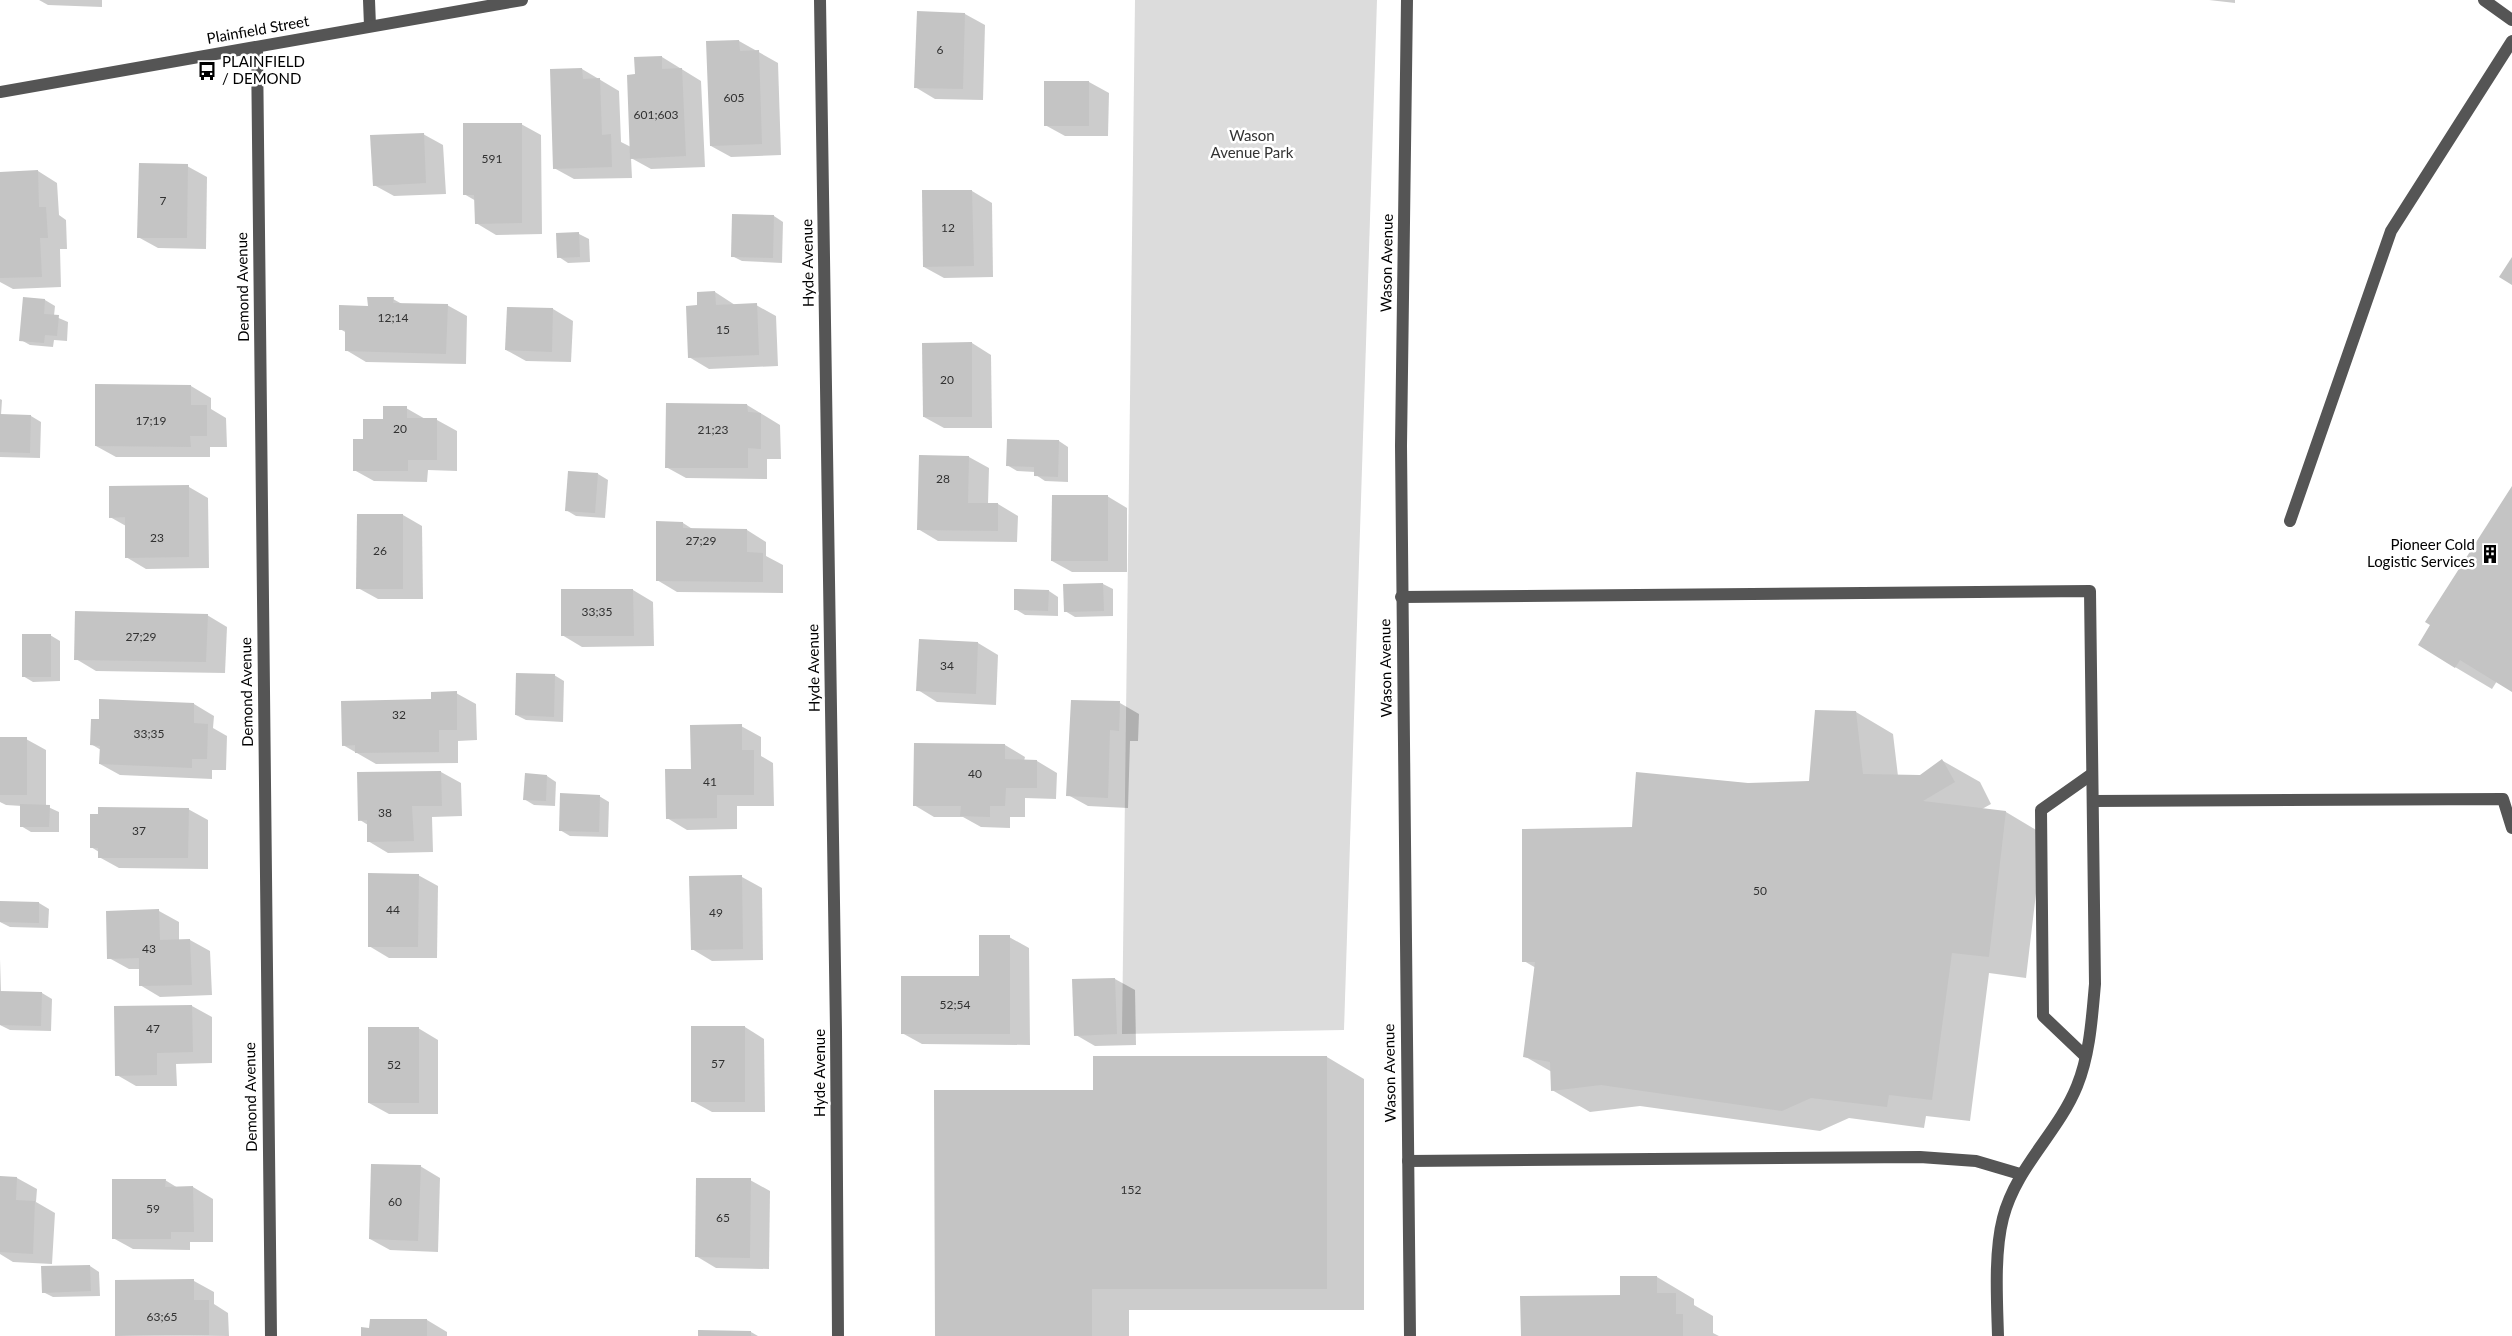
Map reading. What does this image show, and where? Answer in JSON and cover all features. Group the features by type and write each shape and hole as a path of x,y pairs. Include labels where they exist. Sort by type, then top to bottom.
{"street":[{"path":"369,0 370,26"},
{"name":"Plainfield Street","path":"0,92 522,0"},
{"name":"Hyde Avenue","path":"820,0 836,1021 838,1336"},
{"name":"Wason Avenue","path":"1407,0 1401,446 1401,597 1410,1336"},
{"path":"2484,0 2512,20"},
{"path":"2290,521 2391,231 2512,41"},
{"name":"Demond Avenue","path":"256,47 271,1336"},
{"path":"1401,597 2090,591 2095,984 2090,1031 2078,1085 2055,1126 2020,1174 2002,1218 1997,1271 1998,1336"},
{"path":"2084,1056 2043,1016 2041,810 2092,774"},
{"path":"2093,801 2503,799 2512,828"},
{"path":"1408,1161 1920,1157 1976,1161 2020,1174"}],"green space":[{"name":"Wason Avenue Park","path":"1135,0 1377,0 1344,1030 1122,1034"}],"building":[{"path":"917,11 965,13 963,89 914,88"},
{"path":"739,40 740,51 759,50 762,144 710,146 706,41"},
{"path":"662,56 662,69 682,68 686,156 630,159 627,75 635,74 634,57"},
{"path":"582,68 583,79 600,78 602,135 611,134 612,167 553,169 550,69"},
{"path":"1044,81 1089,81 1089,126 1044,126"},
{"path":"463,123 522,123 522,223 475,224 474,195 463,195"},
{"path":"424,133 426,183 373,186 370,135"},
{"path":"139,163 188,164 187,238 137,238"},
{"path":"38,170 39,207 46,207 48,238 40,238 42,277 0,278 0,172"},
{"path":"922,190 972,190 974,266 923,267"},
{"path":"732,214 774,215 773,258 731,257"},
{"path":"579,232 580,257 557,258 556,233"},
{"path":"2512,257 2512,285 2499,277"},
{"path":"715,291 716,305 757,303 759,355 688,358 686,306 697,305 697,292"},
{"path":"23,297 45,299 44,314 59,315 57,336 45,335 44,343 19,341"},
{"path":"367,297 394,297 393,303 448,304 446,354 345,351 345,330 339,330 339,305 368,306"},
{"path":"507,307 553,308 552,352 505,350"},
{"path":"972,342 972,417 923,417 922,343"},
{"path":"95,384 191,385 191,405 207,405 207,436 190,436 191,447 95,446"},
{"path":"666,403 747,404 748,412 761,413 761,449 748,448 748,468 665,468"},
{"path":"383,406 407,406 407,418 437,418 437,460 408,460 408,471 353,471 353,439 363,439 363,419 383,419"},
{"path":"0,414 31,415 30,453 0,452"},
{"path":"1007,439 1059,440 1058,477 1034,476 1034,467 1006,466"},
{"path":"919,455 969,456 968,503 998,503 998,531 917,530"},
{"path":"568,471 598,473 595,513 565,511"},
{"path":"189,485 189,557 125,558 125,517 109,518 109,486"},
{"name":"Pioneer Cold Logistic Services","path":"2512,486 2512,692 2460,660 2455,668 2418,645 2430,625 2425,622"},
{"path":"1052,495 1108,495 1108,561 1051,561"},
{"path":"357,514 403,514 403,589 356,589"},
{"path":"656,521 683,522 683,528 747,529 747,552 763,553 763,582 656,581"},
{"path":"1103,583 1104,611 1064,612 1063,584"},
{"path":"561,589 633,589 634,636 561,636"},
{"path":"1014,589 1049,590 1048,611 1014,610"},
{"path":"75,611 208,614 206,662 74,660"},
{"path":"22,634 51,634 51,677 22,677"},
{"path":"919,639 978,642 976,694 916,691"},
{"path":"516,673 555,674 554,717 515,715"},
{"path":"457,691 457,730 439,730 439,752 355,753 355,745 342,746 341,701 431,699 431,692"},
{"path":"99,699 194,703 194,723 208,724 207,759 192,759 192,768 99,764 100,746 90,745 91,719 99,719"},
{"path":"1071,700 1120,701 1119,731 1110,730 1108,798 1066,796"},
{"path":"1815,710 1856,711 1863,774 1920,775 1942,759 1955,782 1923,801 2006,811 1989,957 1952,953 1932,1100 1889,1095 1887,1107 1811,1098 1782,1111 1601,1085 1551,1091 1550,1062 1523,1057 1535,962 1522,962 1522,829 1632,827 1636,772 1748,783 1809,781"},
{"path":"742,724 742,750 754,750 754,795 717,795 717,818 666,819 665,769 691,769 690,725"},
{"path":"0,737 27,737 27,795 0,795"},
{"path":"914,743 1005,744 1005,759 1037,760 1037,788 1006,788 1005,806 990,806 990,817 960,816 961,806 913,806"},
{"path":"441,771 442,806 412,806 414,841 367,842 367,820 358,821 357,772"},
{"path":"525,773 547,775 546,801 523,800"},
{"path":"560,793 600,795 599,832 559,831"},
{"path":"20,804 50,805 49,827 20,827"},
{"path":"98,807 189,808 188,858 98,858 98,848 90,848 90,814 98,814"},
{"path":"368,873 419,874 418,947 368,947"},
{"path":"742,875 743,949 691,950 689,876"},
{"path":"0,901 39,902 39,923 0,922"},
{"path":"159,909 160,940 190,939 192,985 139,986 139,958 107,959 106,911"},
{"path":"979,935 1010,935 1010,1034 901,1034 901,976 979,976"},
{"path":"1115,978 1117,1034 1074,1036 1072,979"},
{"path":"0,991 42,992 41,1026 0,1025"},
{"path":"192,1005 193,1052 157,1053 157,1075 115,1076 114,1006"},
{"path":"691,1026 745,1026 745,1102 691,1102"},
{"path":"368,1027 419,1027 419,1103 368,1103"},
{"path":"1093,1056 1327,1056 1327,1289 1092,1289 1092,1336 935,1336 934,1090 1093,1090"},
{"path":"371,1164 421,1165 418,1241 369,1239"},
{"path":"0,1176 17,1177 16,1200 35,1201 33,1254 0,1252"},
{"path":"696,1178 751,1178 750,1258 695,1257"},
{"path":"112,1179 166,1179 165,1187 193,1186 194,1232 171,1232 171,1239 112,1239"},
{"path":"90,1265 91,1291 42,1293 41,1266"},
{"path":"1620,1276 1657,1276 1657,1293 1676,1293 1676,1314 1683,1314 1683,1336 1521,1336 1520,1296 1620,1295"},
{"path":"194,1279 194,1300 209,1300 209,1335 115,1336 115,1280"},
{"path":"370,1319 427,1319 427,1336 361,1336 361,1327 369,1328"},
{"path":"698,1330 751,1331 751,1336 698,1336"}],"place":[{"name":"PLAINFIELD / DEMOND","path":"207,71"},
{"name":"Pioneer Cold Logistic Services","path":"2490,554"}]}
